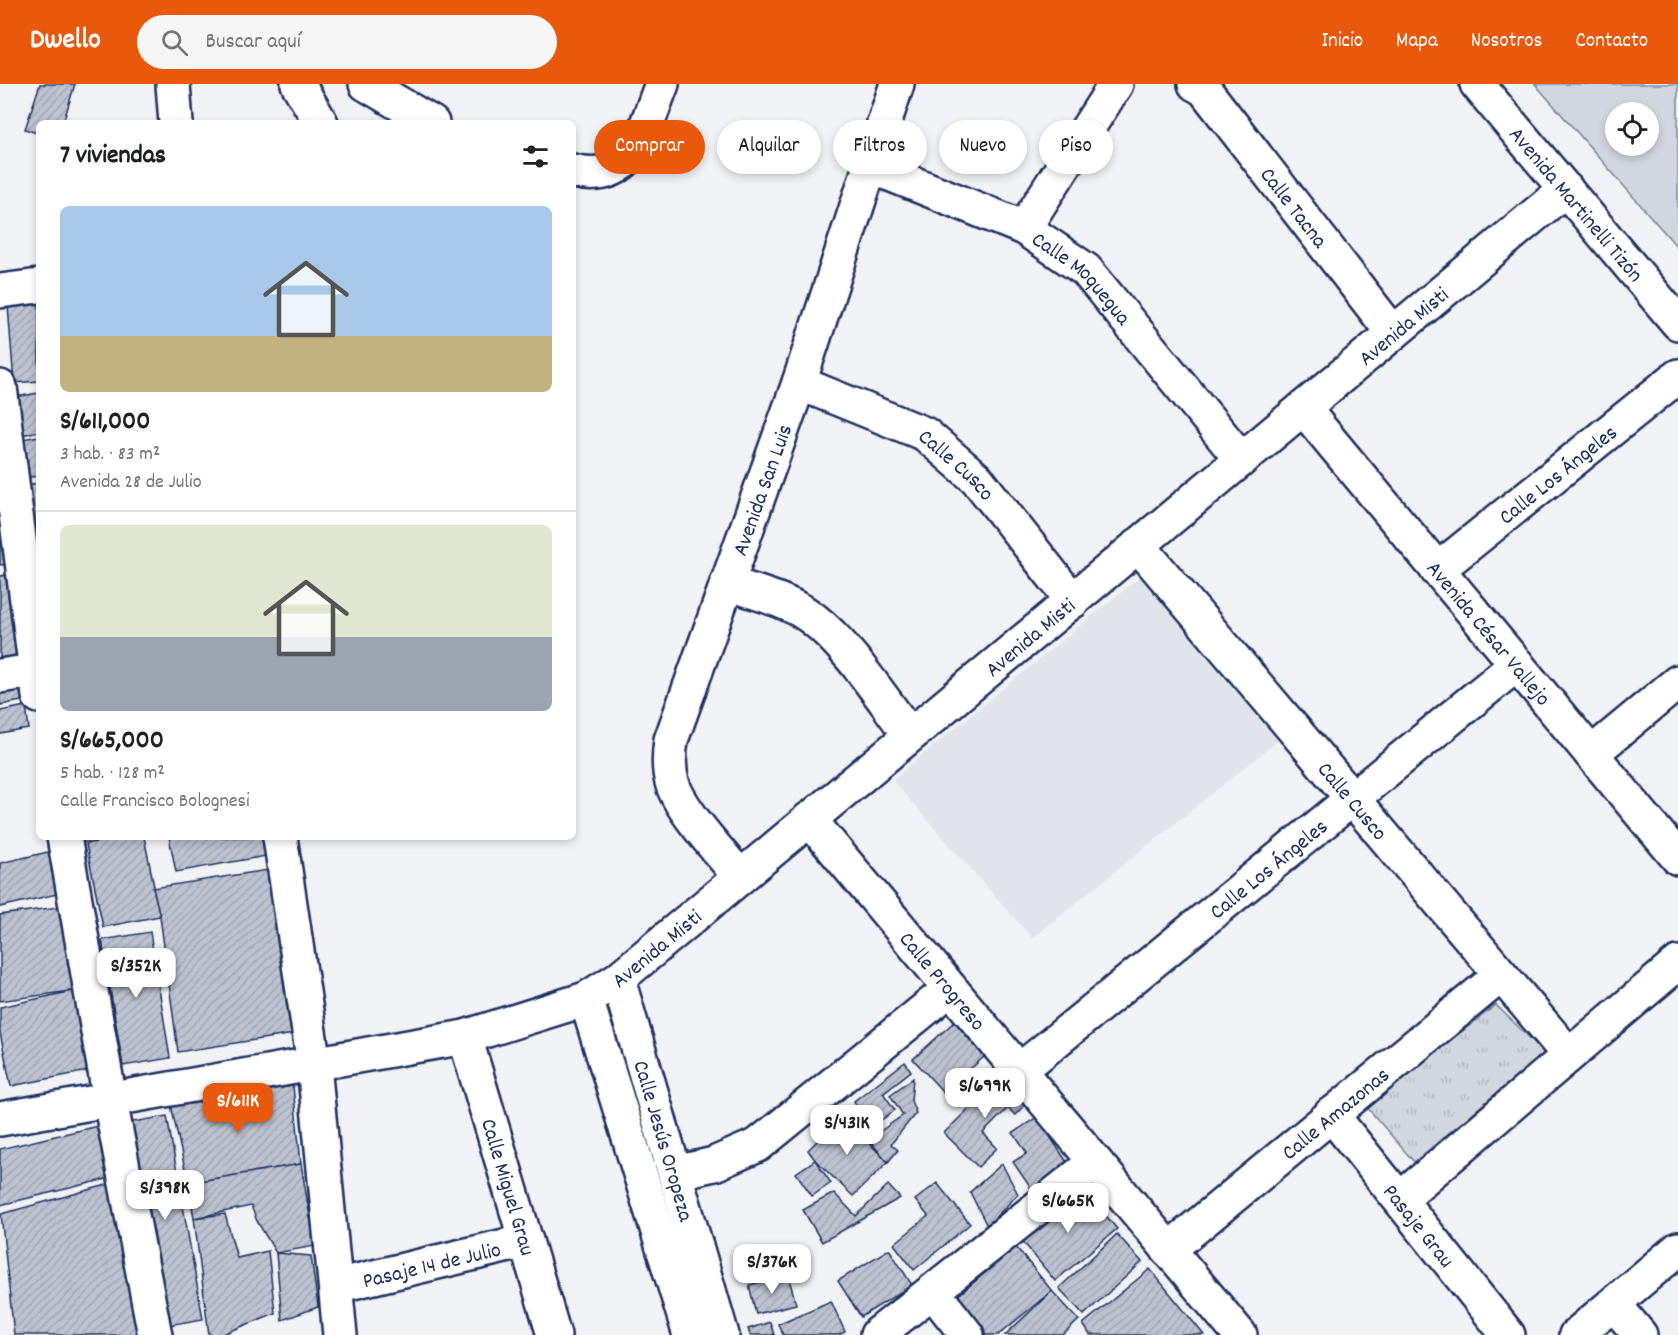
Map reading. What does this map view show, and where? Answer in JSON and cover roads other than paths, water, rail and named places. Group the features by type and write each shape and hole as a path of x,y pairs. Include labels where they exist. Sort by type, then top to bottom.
{"street":[{"path":"173,84 176,120"},
{"path":"298,84 319,120"},
{"path":"366,84 427,120"},
{"path":"576,171 594,174 611,171 626,162 636,149 662,84"},
{"name":"Avenida San Luis","path":"885,120 897,84"},
{"path":"1024,228 1116,84"},
{"name":"Avenida Martinelli Tizón","path":"1477,84 1678,323"},
{"name":"Calle Tacna","path":"1203,86 1393,333"},
{"name":"Avenida San Luis","path":"740,877 681,802 672,783 669,761 670,740 799,383 867,174"},
{"name":"Calle Moquegua","path":"890,174 1024,228 1086,270 1241,459"},
{"name":"Avenida Misti","path":"1,1114 110,1100 465,1037 586,999 618,979 1566,189"},
{"path":"0,291 36,286"},
{"name":"Calle Los Ángeles","path":"1437,570 1678,376"},
{"name":"Calle Cusco","path":"799,383 925,434 977,479 1072,601"},
{"path":"0,387 36,664"},
{"name":"Avenida César Vallejo","path":"1303,408 1678,858"},
{"name":"Calle Cusco","path":"1138,545 1569,1055"},
{"path":"727,583 787,603 812,618 839,643 910,735"},
{"name":"Calle Los Ángeles","path":"1019,1071 1516,664"},
{"path":"0,676 36,679"},
{"path":"1591,754 1678,682"},
{"name":"Calle Progreso","path":"809,819 1240,1335"},
{"path":"65,840 110,1100 155,1335"},
{"path":"280,840 314,1065 336,1286 333,1334"},
{"path":"1400,1199 1678,963"},
{"name":"Calle Amazonas","path":"1168,1250 1501,975"},
{"name":"Calle Jesús Oropeza","path":"618,979 722,1335"},
{"path":"675,1173 714,1164 758,1145 950,989"},
{"name":"Calle Jesús Oropeza","path":"586,999 690,1335"},
{"name":"Calle Miguel Grau","path":"465,1037 554,1335"},
{"name":"Pasaje Grau","path":"1332,1114 1509,1335"},
{"path":"877,1335 1095,1162"},
{"name":"Pasaje 14 de Julio","path":"336,1286 526,1241"},
{"path":"1576,1335 1678,1249"},
{"path":"933,1292 967,1335"},
{"path":"1614,1304 1640,1335"}]}
